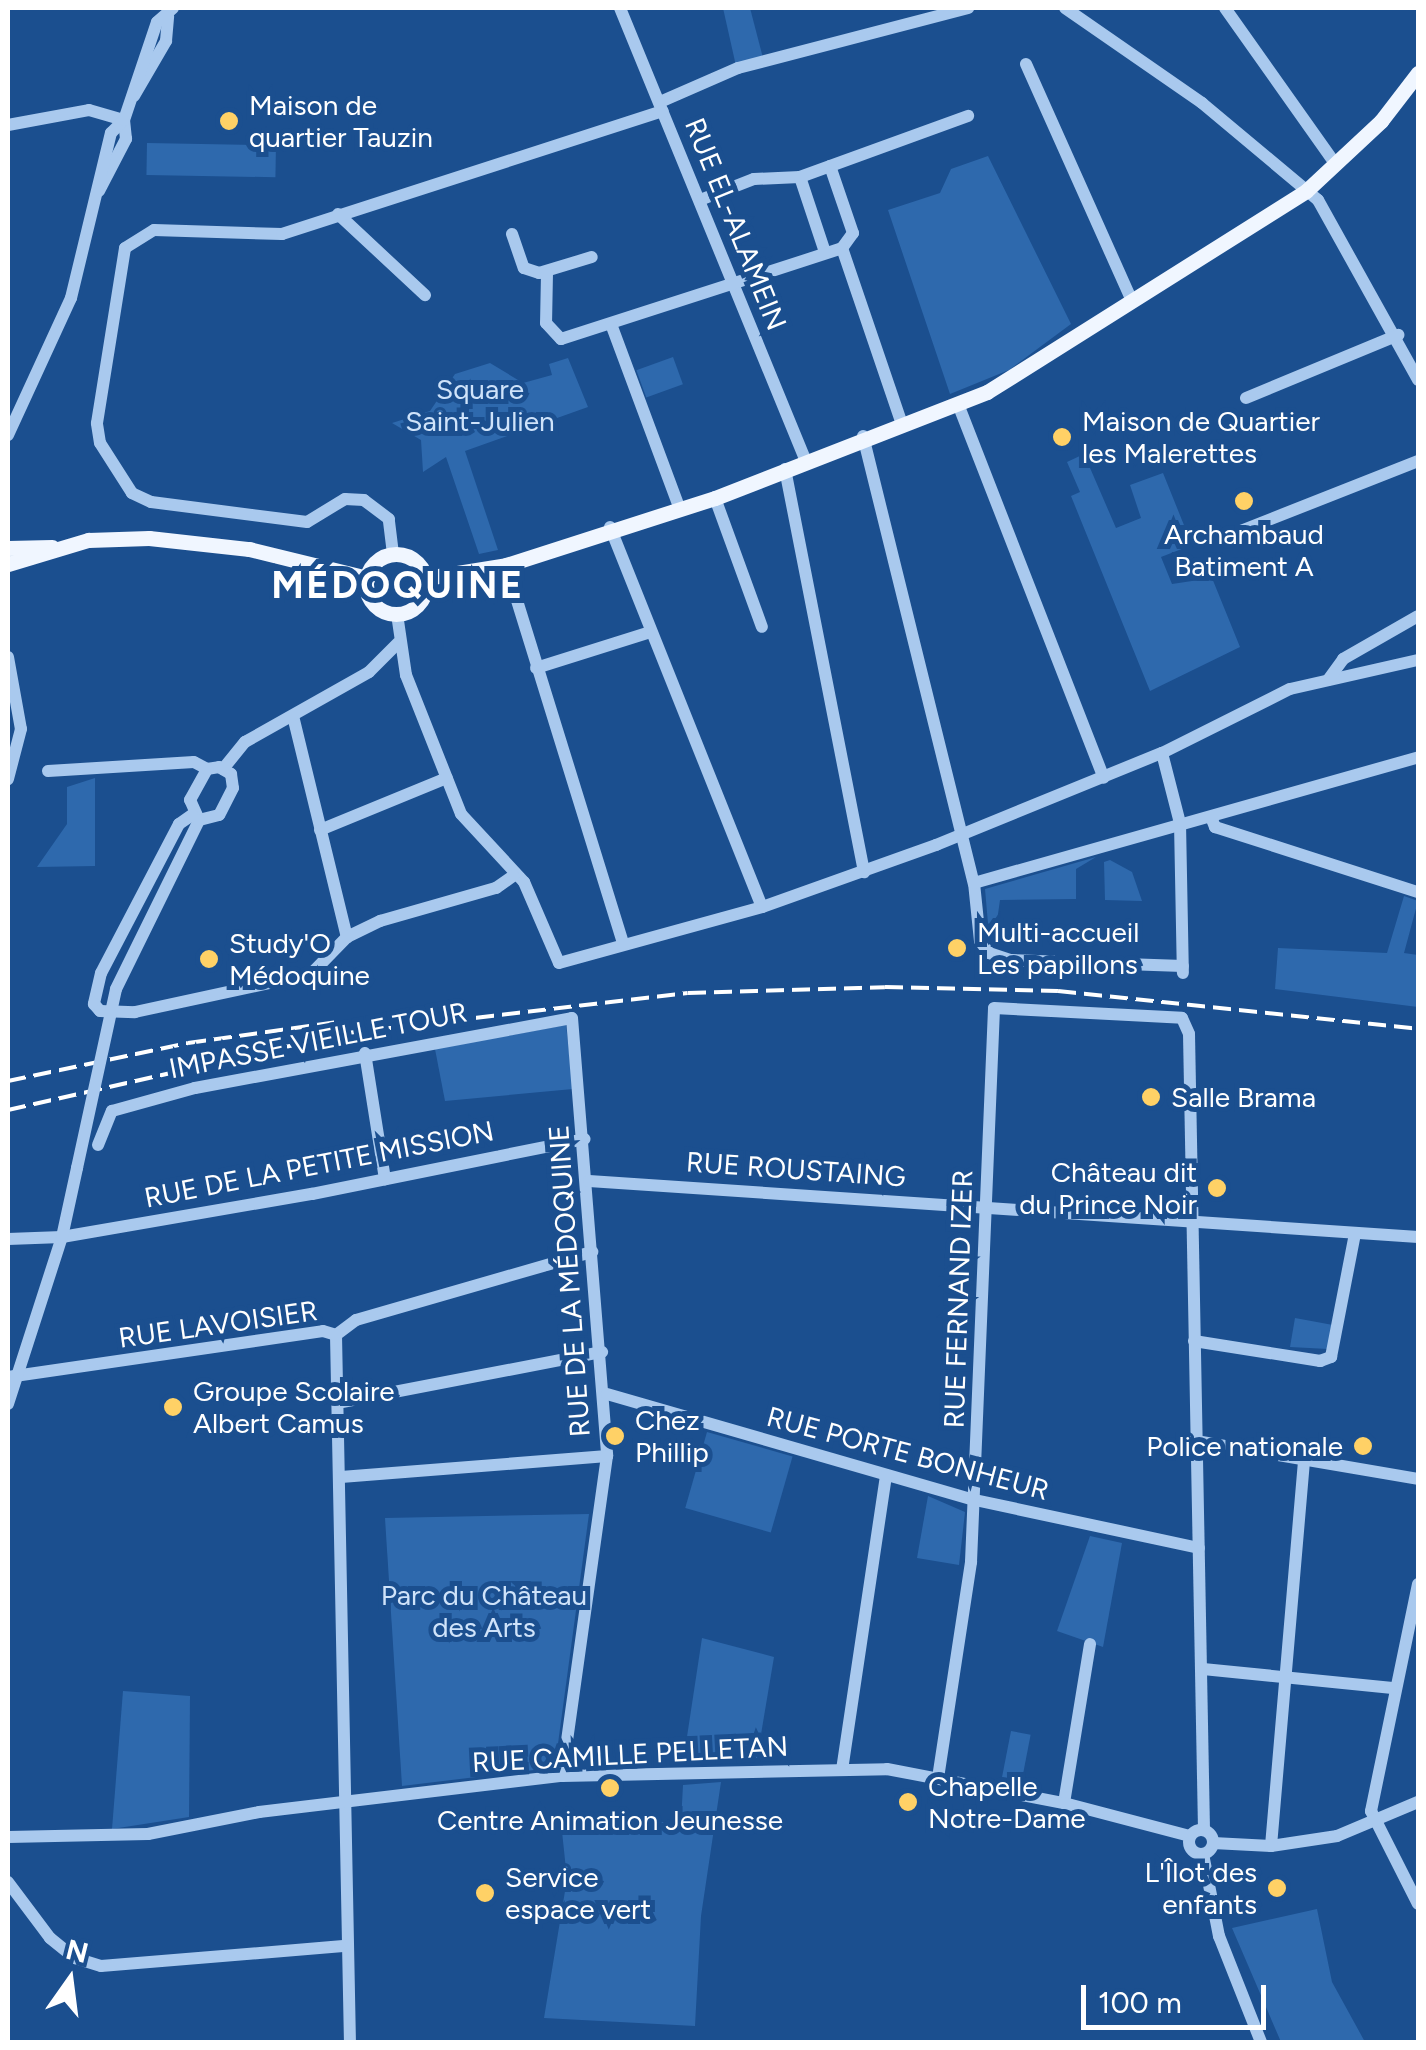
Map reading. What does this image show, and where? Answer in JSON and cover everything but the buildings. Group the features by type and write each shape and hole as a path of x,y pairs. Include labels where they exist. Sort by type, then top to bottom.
{"main road":[{"path":"426,578 506,565 610,528 714,498 901,421 958,404 1026,369 1130,296 1306,191 1336,164 1418,73"},
{"path":"8,548 56,548 118,538 208,543 367,578"},
{"path":"8,564 56,548"},
{"path":"394,554 410,558 426,578 422,598 396,614 374,603 367,578 376,562 394,554"}],"street":[{"name":"RUE EL-ALAMEIN","path":"620,8 805,459"},
{"path":"394,554 389,519 364,500 345,499 307,522 141,499 98,434 120,262 136,236 154,230 282,234 662,106 738,68 968,8"},
{"path":"1065,8 1202,103 1318,200 1398,335 1418,380"},
{"path":"1224,8 1336,164"},
{"path":"8,435 62,322 98,193 126,139 124,120 134,96 171,28 170,12"},
{"path":"1026,64 1130,296"},
{"path":"8,124 89,110 124,120"},
{"path":"700,200 754,179 800,177 968,116"},
{"path":"830,166 853,233 842,248"},
{"path":"800,177 824,249"},
{"path":"338,214 424,295"},
{"path":"512,234 524,268 546,274 592,257"},
{"path":"546,274 550,334 568,338 734,285 824,249 842,248"},
{"path":"842,248 901,421"},
{"path":"611,324 679,508"},
{"path":"1246,398 1398,335"},
{"path":"958,404 1104,778"},
{"path":"864,436 974,883 977,933 996,956 1183,970 1180,823 1162,753"},
{"path":"1210,543 1418,462"},
{"path":"785,469 864,872"},
{"path":"714,498 762,627"},
{"path":"610,528 762,907"},
{"path":"506,565 623,944"},
{"path":"396,614 398,643 462,814 535,900 559,963 762,907 864,872 1104,778 1290,689 1418,660"},
{"path":"1328,680 1343,659 1418,616"},
{"path":"536,668 650,632"},
{"path":"224,770 245,742 386,660 398,643"},
{"path":"8,657 22,729 8,779"},
{"path":"293,716 347,936"},
{"path":"974,883 1418,758"},
{"path":"48,771 194,762 207,769 224,770"},
{"path":"8,1404 12,1377 62,1237 116,988 195,818 190,800 207,769"},
{"path":"224,770 233,788 219,814 179,824 101,973 94,1004 100,1011 136,1012 310,974 347,936 496,888 512,876"},
{"path":"320,830 447,778"},
{"path":"1211,817 1215,828 1418,892"},
{"name":"RUE FERNAND IZER","path":"938,1778 968,1600 994,1008 1182,1018 1189,1034 1190,1220"},
{"name":"IMPASSE VIEILLE TOUR","path":"98,1145 112,1111 365,1053 572,1018"},
{"name":"RUE DE LA MÉDOQUINE","path":"562,1776 607,1456 607,1394 572,1018"},
{"path":"365,1053 384,1178"},
{"name":"RUE DE LA PETITE MISSION","path":"8,1239 62,1237 584,1139"},
{"name":"RUE ROUSTAING","path":"589,1181 1418,1237"},
{"path":"1190,1220 1203,1669 1197,1833 1192,1850 1271,1846 1337,1836 1418,1802"},
{"path":"1194,1341 1320,1360 1331,1357 1355,1234"},
{"name":"RUE LAVOISIER","path":"12,1377 322,1331 336,1334 356,1320 592,1252"},
{"path":"336,1334 342,1477 341,1802 350,2042"},
{"path":"338,1403 602,1352"},
{"name":"RUE PORTE BONHEUR","path":"607,1394 975,1500 1200,1548"},
{"path":"1196,1440 1418,1479"},
{"path":"342,1477 607,1456"},
{"path":"1271,1846 1304,1459"},
{"path":"842,1770 886,1476"},
{"path":"1418,1584 1372,1821 1418,1904"},
{"path":"1064,1803 1090,1644"},
{"path":"1203,1669 1395,1688"},
{"name":"RUE CAMILLE PELLETAN","path":"8,1837 148,1834 341,1802 562,1776 842,1770 938,1778 1197,1833"},
{"path":"1197,1833 1208,1848 1220,1936 1261,2042"},
{"path":"8,1882 50,1938 74,1958 101,1966 346,1946"}],"green space":[{"path":"723,8 750,8 763,58 736,66"},
{"path":"147,143 276,145 275,177 146,175"},
{"path":"988,156 1071,324 1009,370 950,394 888,210 940,193 951,169"},
{"path":"673,357 683,384 646,398 636,370"},
{"name":"Square Saint-Julien","path":"568,358 588,407 465,451 498,550 479,554 446,457 423,472 421,440 392,423 430,411 455,374 490,363 523,383 552,375 549,364"},
{"path":"1084,454 1116,528 1141,518 1130,485 1163,473 1192,545 1161,557 1172,584 1212,578 1240,647 1150,691 1071,496 1080,492 1067,462"},
{"path":"95,778 95,866 37,867 67,824 67,787"},
{"path":"1096,857 1076,869 1076,899 1000,900 995,935 989,935 985,889"},
{"path":"1110,860 1132,872 1142,901 1105,900 1104,862"},
{"path":"1404,896 1418,901 1404,953 1418,955 1418,1007 1275,989 1278,948 1387,953"},
{"path":"566,1025 573,1089 445,1101 435,1049"},
{"path":"1295,1318 1333,1325 1328,1349 1290,1347"},
{"path":"707,1432 793,1457 771,1532 685,1508"},
{"path":"928,1496 965,1512 959,1565 917,1558"},
{"name":"Parc du Château des Arts","path":"589,1514 557,1751 542,1769 402,1786 385,1518"},
{"path":"1090,1536 1122,1543 1103,1647 1057,1631"},
{"path":"702,1638 774,1657 757,1758 683,1763"},
{"path":"123,1691 190,1696 189,1817 112,1829"},
{"path":"1011,1731 1031,1735 1021,1786 1001,1782"},
{"path":"721,1782 701,1916 695,2026 544,2018 567,1879 561,1822 681,1822 683,1785"},
{"path":"1317,1909 1332,1982 1365,2042 1281,2042 1232,1928"}],"railway":[{"path":"8,1110 347,1033 688,993 885,987 1058,991 1418,1029"},
{"path":"8,1081 188,1043 338,1022"}],"place":[{"name":"Maison de quartier Tauzin","path":"229,121"},
{"name":"Maison de Quartier les Malerettes","path":"1062,437"},
{"name":"Archambaud Batiment A","path":"1244,501"},
{"name":"Multi-accueil Les papillons","path":"957,948"},
{"name":"Study'O Médoquine","path":"209,959"},
{"name":"Salle Brama","path":"1151,1097"},
{"name":"Château dit du Prince Noir","path":"1217,1188"},
{"name":"Groupe Scolaire Albert Camus","path":"173,1407"},
{"name":"Chez Phillip","path":"615,1436"},
{"name":"Police nationale","path":"1363,1446"},
{"name":"Centre Animation Jeunesse","path":"610,1788"},
{"name":"Chapelle Notre-Dame","path":"908,1802"},
{"name":"L'Îlot des enfants","path":"1277,1888"},
{"name":"Service espace vert","path":"485,1893"}],"district":[{"name":"MÉDOQUINE","path":"398,586"}]}
